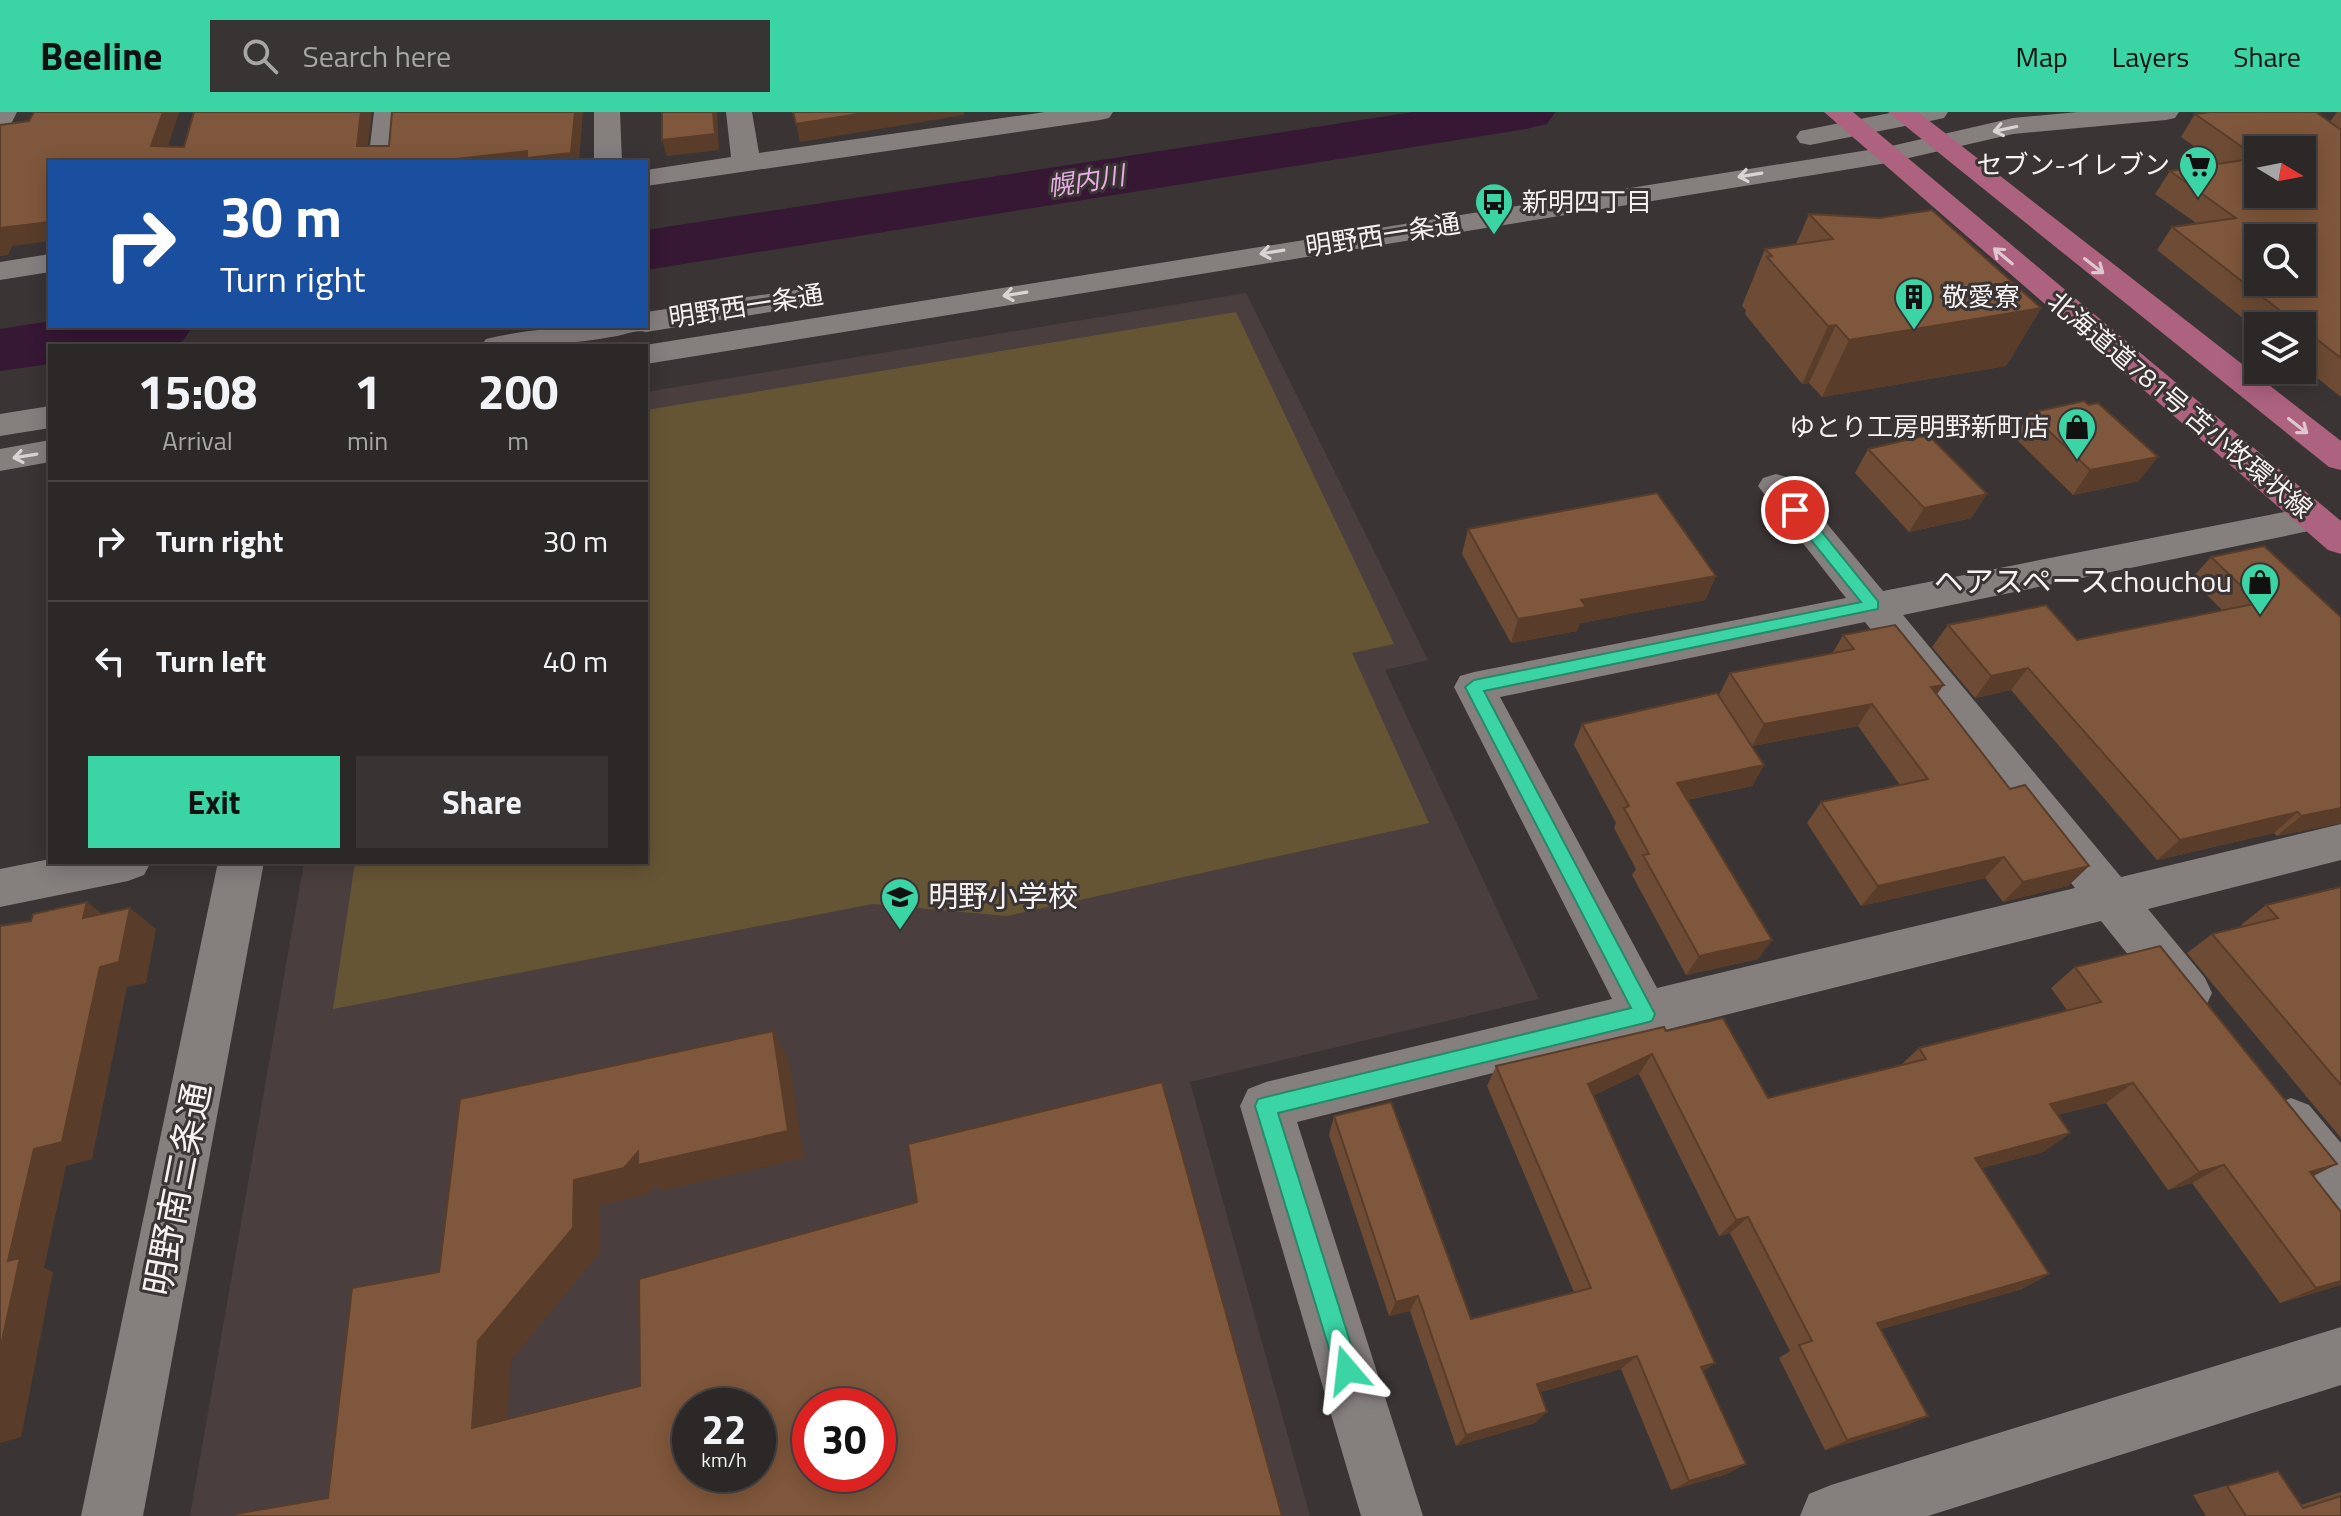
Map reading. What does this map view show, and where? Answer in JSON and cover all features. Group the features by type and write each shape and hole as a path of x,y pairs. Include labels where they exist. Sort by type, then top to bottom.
{"main road":[{"name":"北海道道781号 苫小牧環状線","path":"1915,114 1941,145 2341,459"},
{"name":"北海道道781号 苫小牧環状線","path":"1846,120 2328,529"}],"street":[{"path":"0,120 4,112"},
{"path":"382,160 387,112"},
{"path":"607,112 608,160"},
{"path":"739,112 746,163"},
{"path":"648,178 746,163 878,133 1100,112"},
{"name":"明野西一条通","path":"648,354 1887,155 2013,126 2166,112"},
{"path":"1789,141 1846,120 1915,114"},
{"path":"0,271 48,263"},
{"name":"明野西一条通","path":"648,322 834,293"},
{"path":"510,344 610,328"},
{"path":"0,425 48,417"},
{"path":"0,460 48,451"},
{"path":"1776,486 2211,1022"},
{"path":"1645,1014 1474,687 1873,605 2328,529"},
{"path":"1392,1516 1266,1106 2341,842"},
{"path":"0,888 118,864"},
{"name":"明野南三条通","path":"112,1516 241,864"},
{"path":"2261,1084 2341,1184"},
{"path":"1831,1516 2341,1356"}],"shaded area":[{"name":"明野小学校","path":"1246,293 1428,660 1385,670 1539,999 1190,1082 1310,1516 190,1516 304,864 648,864 648,392"},
{"path":"1236,312 1394,644 1352,653 1429,823 1007,916 872,904 333,1009 355,864 648,864 648,410"}],"building":[{"path":"34,112 163,112 151,146 184,147 194,112 361,112 357,146 389,146 392,112 575,112 571,153 527,158 527,151 447,160 48,160 48,222 0,228 0,125 29,121"},
{"path":"662,112 713,112 715,134 662,140"},
{"path":"793,112 870,112 796,124"},
{"path":"2316,112 2341,130 2341,358 2316,339 2316,312 2282,312 2261,296 2316,296 2316,224 2244,224 2244,283 2172,227 2236,218 2170,171 2244,160 2244,208 2316,208 2316,136 2244,136 2244,148 2195,114"},
{"path":"1932,210 2041,308 1849,340 1836,325 1828,326 1767,257 1772,256 1765,249 1833,239 1809,214 1879,218"},
{"path":"2084,401 2089,405 2098,403 2158,457 2090,470 2030,413"},
{"path":"1928,435 1987,494 1924,508 1868,449"},
{"path":"1657,493 1716,576 1581,600 1586,607 1518,619 1468,529"},
{"path":"2264,546 2341,617 2341,808 2301,816 2298,812 2180,840 2028,668 1991,676 1948,625 2046,605 2077,640 2259,603 2211,557"},
{"path":"1895,625 1944,685 1931,687 2010,789 2025,785 2089,866 2023,882 2004,857 1878,886 1821,802 1928,779 1872,704 1764,724 1730,673 1854,649 1843,635"},
{"path":"1717,693 1764,765 1677,783 1772,940 1699,956 1643,855 1649,854 1624,808 1629,806 1582,724"},
{"path":"2340,887 2341,1085 2212,934 2278,918 2266,905"},
{"path":"87,902 83,918 130,908 119,962 100,967 62,1142 34,1149 8,1261 20,1258 0,1350 0,926 31,921 33,914"},
{"path":"2160,946 2337,1164 2310,1172 2341,1212 2341,1281 2316,1288 2224,1165 2199,1172 2133,1083 2050,1104 2070,1133 1975,1158 2049,1274 1877,1323 1928,1416 1847,1440 1799,1345 1812,1341 1748,1217 1736,1220 1652,1054 1588,1084 1715,1363 1701,1367 1746,1464 1689,1481 1637,1356 1537,1384 1547,1412 1466,1435 1418,1296 1396,1302 1334,1116 1391,1102 1471,1319 1591,1288 1496,1066 1664,1027 1666,1031 1723,1018 1768,1098 1926,1059 1919,1048 2101,1002 2075,967"},
{"path":"773,1031 788,1131 638,1165 638,1152 624,1168 574,1180 573,1228 478,1341 472,1428 640,1386 639,1279 917,1202 908,1144 1162,1082 1282,1516 235,1516 328,1498 352,1288 439,1272 460,1099"},
{"path":"2278,1471 2303,1508 2341,1496 2341,1516 2246,1516 2227,1486"}],"waterway":[{"name":"幌内川","path":"648,250 1526,112"},
{"name":"幌内川","path":"0,350 145,328"}],"place":[{"name":"セブン-イレブン","path":"2198,199"},
{"name":"新明四丁目","path":"1494,236"},
{"name":"敬愛寮","path":"1914,331"},
{"name":"ゆとり工房明野新町店","path":"2077,461"},
{"name":"ヘアスペースchouchou","path":"2260,616"},
{"name":"明野小学校","path":"900,931"}],"route":[{"path":"1347,1370 1266,1106 1645,1014 1474,687 1873,605 1795,510"}]}
